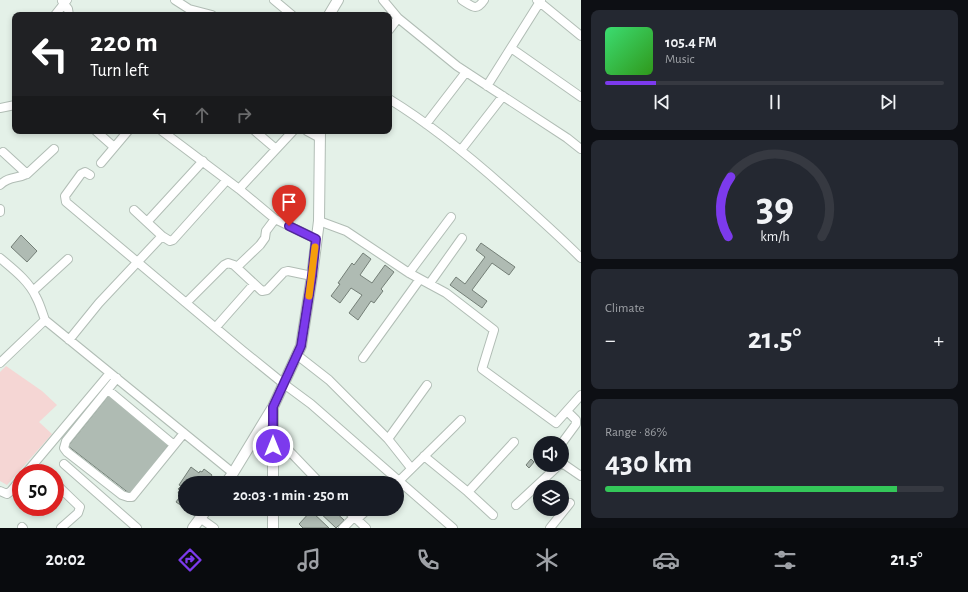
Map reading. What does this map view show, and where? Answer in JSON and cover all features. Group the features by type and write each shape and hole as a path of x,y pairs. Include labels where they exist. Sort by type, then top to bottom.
{"main road":[{"path":"331,12 338,0"},
{"path":"231,476 273,407 297,355 303,336 319,221 320,134"},
{"path":"273,407 273,476"},
{"path":"273,516 273,528"},
{"path":"193,528 200,518"}],"street":[{"path":"175,0 189,9 200,12"},
{"path":"274,0 288,12"},
{"path":"383,0 398,18 466,72 580,146"},
{"path":"462,0 477,8 484,0"},
{"path":"57,12 64,1"},
{"path":"64,1 68,12"},
{"path":"487,86 539,1 581,36"},
{"path":"392,26 398,18"},
{"path":"511,48 581,96"},
{"path":"426,124 466,72"},
{"path":"461,150 503,96"},
{"path":"392,101 461,150 559,236 581,258"},
{"path":"0,108 12,106"},
{"path":"99,134 114,147"},
{"path":"101,162 125,134"},
{"path":"166,134 203,161 226,181 239,189 275,219 316,239"},
{"path":"258,134 276,149"},
{"path":"239,189 290,134"},
{"path":"0,185 8,178 27,174 54,149"},
{"path":"3,152 27,174"},
{"path":"147,222 203,161"},
{"path":"90,175 85,172 81,174 67,193 65,199 186,303 284,384 311,404 391,476"},
{"path":"134,210 162,236 170,241 173,240 226,181"},
{"path":"409,273 451,217"},
{"path":"237,267 260,245 265,238 266,231 275,219"},
{"path":"319,221 346,231 409,273 430,283 446,293 494,330 482,369 556,424 581,395"},
{"path":"69,340 99,303 162,236"},
{"path":"430,283 462,238"},
{"path":"0,258 22,278 33,291 45,320 233,473"},
{"path":"33,291 68,259"},
{"path":"186,303 224,265 228,263 237,267 260,290 264,291 284,272 288,271 312,276"},
{"path":"363,358 420,279"},
{"path":"216,327 254,284"},
{"path":"0,363 45,320"},
{"path":"297,355 329,380 388,438 411,468"},
{"path":"34,464 110,372"},
{"path":"117,378 66,441 64,448 68,452 122,495 128,498 132,497 184,433"},
{"path":"388,438 427,385"},
{"path":"108,390 174,445"},
{"path":"567,436 576,424 576,420 571,415"},
{"path":"404,476 461,420"},
{"path":"273,434 313,476"},
{"path":"468,492 514,442"},
{"path":"424,456 468,492 493,515"},
{"path":"64,464 138,528"},
{"path":"569,468 581,476"},
{"path":"516,505 551,472"},
{"path":"404,487 453,528"},
{"path":"0,491 7,494 12,490"},
{"path":"61,528 78,513 80,507 64,492"},
{"path":"550,528 570,503"},
{"path":"343,528 358,516"},
{"path":"200,518 212,528"},
{"path":"355,518 366,528"}],"shaded area":[{"path":"6,366 42,391 57,405 39,422 52,434 26,464 12,464 12,479 7,485 0,481 0,372"}],"building":[{"path":"21,235 37,251 27,262 11,247"},
{"path":"481,243 515,267 509,275 492,263 472,290 487,301 482,308 450,285 456,277 465,284 485,257 476,250"},
{"path":"363,253 371,259 360,275 372,283 385,265 394,272 381,289 383,291 374,303 371,301 358,320 349,313 362,295 351,288 340,303 331,296 352,263 354,265"},
{"path":"109,395 170,443 130,494 68,446"},
{"path":"531,459 533,461 529,468 526,465"},
{"path":"191,467 199,473 204,469 212,475 211,476 185,476"},
{"path":"306,516 316,516 329,528 303,528 299,524"},
{"path":"323,516 340,516 344,520 336,528"}],"slow traffic":[{"path":"309,296 315,247"}],"route":[{"path":"273,446 273,407 301,346 316,239 289,226"}]}
